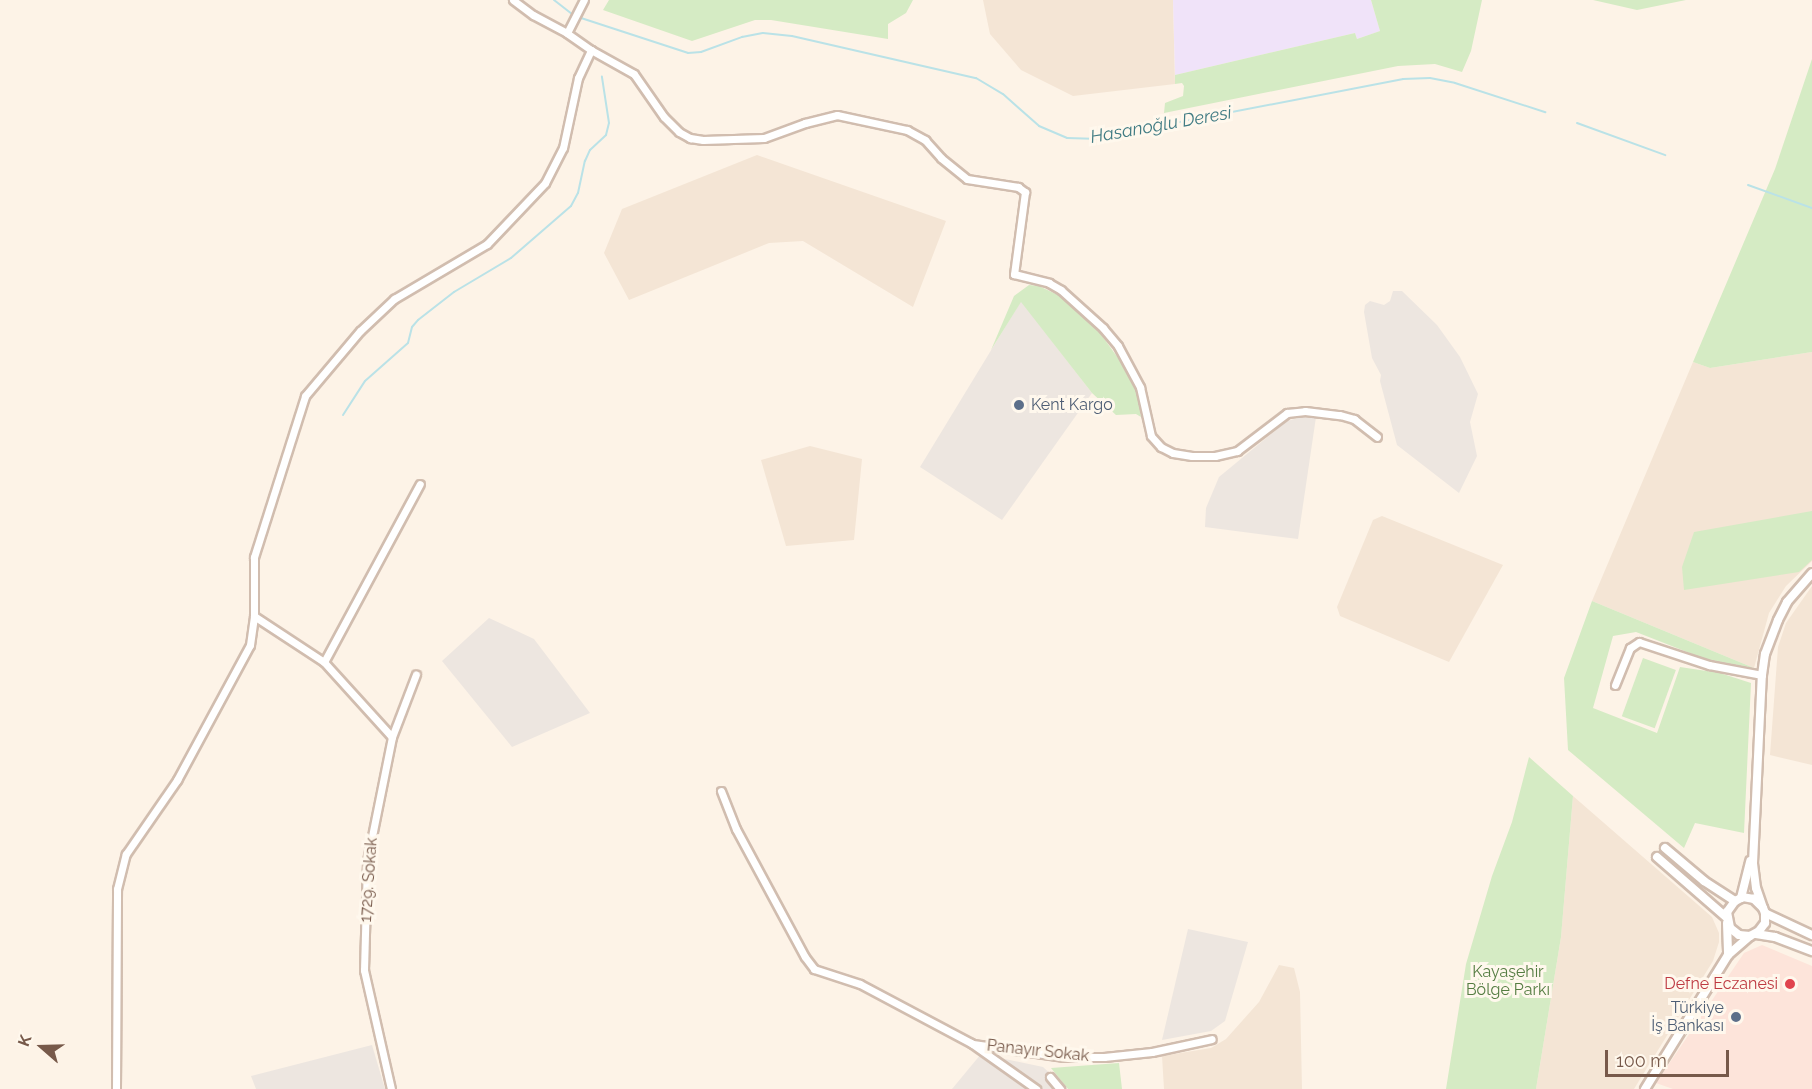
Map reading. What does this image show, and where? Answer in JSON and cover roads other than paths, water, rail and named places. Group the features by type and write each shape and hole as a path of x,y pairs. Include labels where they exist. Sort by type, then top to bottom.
{"street":[{"path":"513,0 533,15 634,74 664,117 679,132 690,138 703,140 764,138 814,120 837,115 907,130 925,140 940,158 967,178 1018,187 1025,192 1014,274 1049,283 1061,290 1103,328 1118,346 1140,387 1151,436 1161,447 1173,453 1215,456 1237,451 1287,413 1305,411 1354,419 1377,437"},
{"path":"567,33 584,3"},
{"path":"116,1089 117,889 126,854 177,780 214,706 238,672 250,645 254,616 255,557 305,396 360,331 393,299 487,244 532,199 551,174 563,148 578,78 591,50"},
{"path":"324,662 420,484"},
{"path":"1648,1088 1728,955 1762,927 1764,911 1754,876 1753,849 1762,675 1765,654 1778,620 1787,602 1812,573"},
{"path":"254,616 324,662 392,737"},
{"path":"1615,685 1630,648 1639,642 1709,665 1762,675"},
{"name":"1729. Sokak","path":"391,1089 363,970 367,861 392,737 416,674"},
{"path":"721,791 736,829 805,957 814,969 860,984 971,1043 1036,1089"},
{"path":"1665,848 1704,881 1738,899 1754,898 1764,911 1812,935"},
{"path":"1728,955 1728,908 1738,899 1753,849"},
{"path":"1657,857 1727,920 1734,932 1775,937 1812,951"},
{"name":"Panayır Sokak","path":"971,1043 1064,1057 1104,1057 1152,1052 1212,1039"},
{"path":"1050,1077 1060,1089"}],"waterway":[{"name":"Hasanoğlu Deresi","path":"554,0 573,15"},
{"name":"Hasanoğlu Deresi","path":"578,17 688,53 701,52 742,37 763,33 792,36 976,78 1003,94 1039,126 1067,138 1092,139 1403,79 1430,78 1455,83 1545,112"},
{"path":"343,415 365,381 408,343 412,327 418,320 454,292 511,258 571,206 578,193 585,161 590,150 606,135 609,123 602,77"},
{"name":"Hasanoğlu Deresi","path":"1577,123 1665,155"},
{"name":"Hasanoğlu Deresi","path":"1748,185 1812,208"}],"place":[{"name":"Kent Kargo","path":"1019,405"},
{"name":"Defne Eczanesi","path":"1790,984"},
{"name":"Türkiye İş Bankası","path":"1736,1017"}],"park label":[{"name":"Kayaşehir Bölge Parkı","path":"1508,981"}]}
